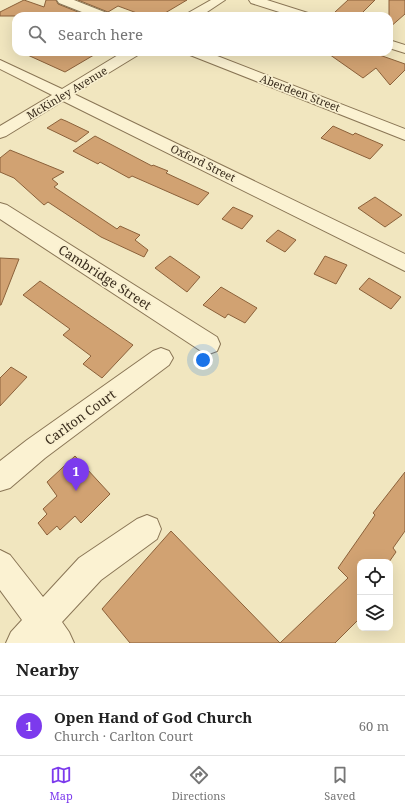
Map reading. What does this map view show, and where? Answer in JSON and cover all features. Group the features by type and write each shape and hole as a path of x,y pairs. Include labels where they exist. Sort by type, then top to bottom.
{"street":[{"path":"63,0 93,12"},
{"path":"198,12 218,0"},
{"path":"255,0 292,12"},
{"path":"393,45 405,49"},
{"name":"McKinley Avenue","path":"0,133 126,56"},
{"name":"Aberdeen Street","path":"205,56 405,134"},
{"name":"Oxford Street","path":"0,64 405,263"},
{"name":"Cambridge Street","path":"0,210 209,344"},
{"name":"Carlton Court","path":"0,478 36,449 161,358"},
{"path":"0,564 41,636 90,569 147,529"}],"building":[{"path":"24,0 44,7 46,0 56,0 58,4 78,12 12,12 12,16 0,16 0,12"},
{"path":"78,0 187,0 167,12 134,12 118,6 108,12"},
{"path":"348,0 375,0 363,12 335,12"},
{"path":"389,0 405,0 405,14 393,24 393,12 389,12"},
{"path":"30,56 92,56 65,72"},
{"path":"332,56 382,56 405,64 405,70 390,85 376,68 363,78"},
{"path":"61,119 89,132 76,142 47,128"},
{"path":"333,126 353,135 355,133 383,145 370,159 321,138"},
{"path":"95,136 152,166 153,165 168,171 166,173 209,193 198,205 132,176 129,178 100,162 98,164 73,151"},
{"path":"10,150 64,172 52,179 58,184 54,187 117,229 120,226 140,235 135,240 148,250 144,257 101,237 48,202 44,205 14,178 0,172 0,158"},
{"path":"375,197 402,215 385,227 358,208"},
{"path":"233,207 253,216 242,229 222,219"},
{"path":"278,230 296,240 285,252 266,241"},
{"path":"170,256 200,277 187,292 155,268"},
{"path":"325,256 347,265 336,284 314,274"},
{"path":"0,258 19,259 1,305 0,305"},
{"path":"369,278 401,297 391,309 359,289"},
{"path":"40,281 133,345 102,378 83,364 91,356 63,335 70,329 23,295"},
{"path":"221,287 257,308 245,323 228,314 225,318 203,305"},
{"path":"11,367 27,377 0,406 0,378"},
{"path":"75,456 110,494 81,523 75,516 60,530 57,526 47,535 38,523 47,514 43,509 57,496 47,482"},
{"path":"405,472 405,531 393,548 396,552 391,559 357,559 357,621 335,643 280,643 348,578 338,568 375,515 373,513"},
{"path":"171,531 280,643 130,643 102,609"}],"place":[{"name":"Open Hand of God Church","path":"76,491"}]}
